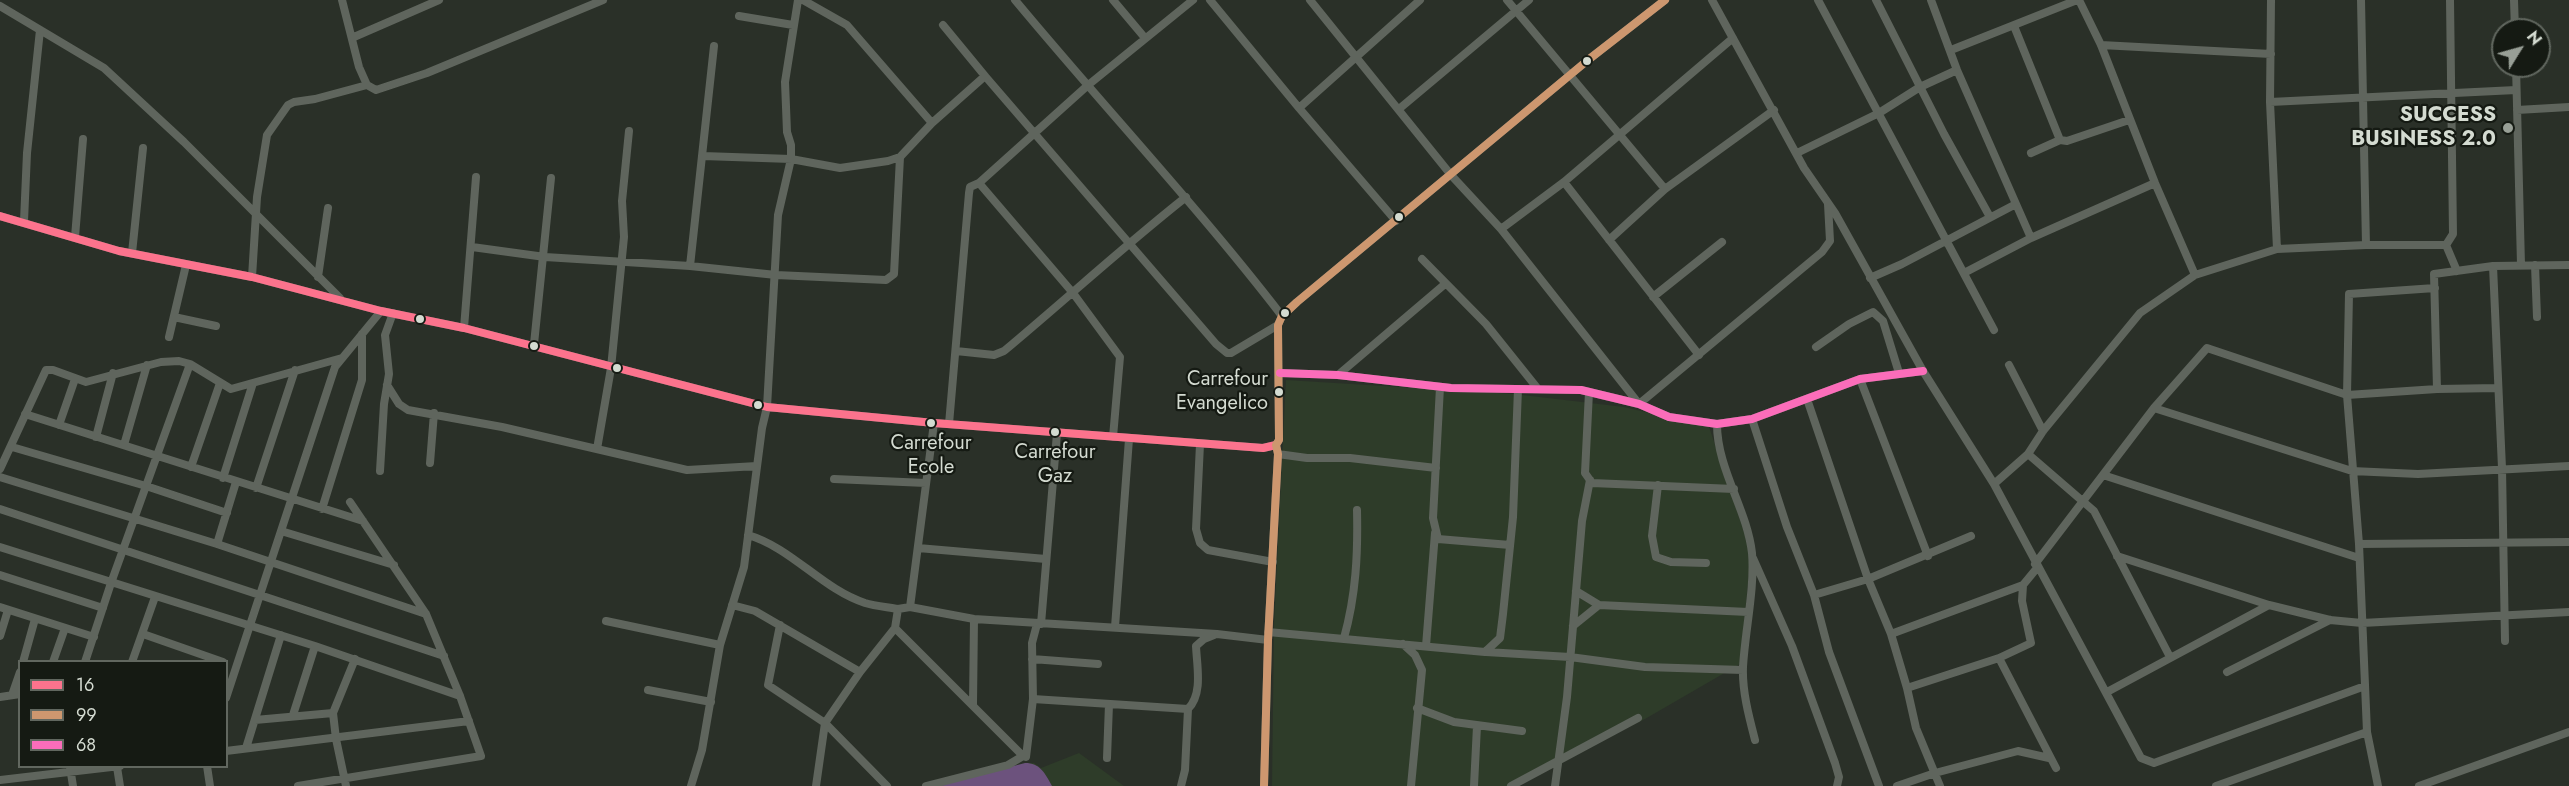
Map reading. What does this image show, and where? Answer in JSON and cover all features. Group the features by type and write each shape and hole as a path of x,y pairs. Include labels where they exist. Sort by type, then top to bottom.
{"street":[{"path":"342,0 354,38 359,67 367,85 376,90 603,0"},
{"path":"354,38 417,4 439,0"},
{"path":"691,786 702,750 720,645 744,567 762,428 767,407 778,214 791,159 791,145 787,132 785,82 798,0"},
{"path":"803,0 847,25 932,123"},
{"path":"1015,0 1087,87 1231,250 1282,316"},
{"path":"1113,0 1145,38"},
{"path":"949,424 970,187 979,183 1087,87 1193,0"},
{"path":"1210,0 1396,221"},
{"path":"1310,0 1451,175 1501,229 1639,404"},
{"path":"1507,0 1665,189"},
{"path":"1399,110 1529,0"},
{"path":"1264,786 1268,636 1278,440 1280,373 1278,325 1282,316 1571,75 1665,0"},
{"path":"1712,0 1804,168 1828,200 1923,371 1994,484 2141,759 2154,763 2365,686"},
{"path":"1818,0 1994,330"},
{"path":"1876,0 1990,217"},
{"path":"1931,0 1957,70 2031,238"},
{"path":"1951,50 2078,0 2101,45 2129,120 2194,275"},
{"path":"2271,0 2270,102 2277,249"},
{"path":"2361,0 2361,98 2366,245"},
{"path":"2446,245 2453,234 2450,0"},
{"path":"2514,0 2515,18"},
{"path":"1299,108 1414,2"},
{"path":"0,6 104,68 257,214 340,299"},
{"path":"739,16 793,25"},
{"path":"943,25 1216,344 1227,353 1278,325"},
{"path":"2014,26 2060,140"},
{"path":"24,221 28,142 40,30"},
{"path":"1501,229 1564,182 1733,38"},
{"path":"2101,45 2271,54"},
{"path":"690,266 714,46"},
{"path":"1797,153 1879,113 1920,87 1957,70"},
{"path":"703,156 791,159 840,168 900,157 932,123 985,76"},
{"path":"2516,78 2521,265"},
{"path":"252,278 257,197 267,135 288,105 294,102 315,99 367,85"},
{"path":"2270,102 2450,91 2516,90"},
{"path":"2517,110 2569,107"},
{"path":"1609,240 1665,189 1774,110"},
{"path":"2031,153 2060,140 2067,141 2129,120"},
{"path":"597,449 611,368 624,237 622,201 629,131"},
{"path":"75,237 83,139"},
{"path":"132,253 143,148"},
{"path":"472,247 544,257 620,260 776,275 880,280 892,277 894,274 900,157"},
{"path":"464,328 476,177"},
{"path":"534,344 551,178"},
{"path":"1564,182 1699,355"},
{"path":"979,183 1073,293 1120,357 1113,437"},
{"path":"1964,273 2031,238 2155,183"},
{"path":"956,351 994,355 1004,351 1128,243 1186,197"},
{"path":"1639,404 1822,252 1830,241 1828,200"},
{"path":"1870,278 2016,204"},
{"path":"318,277 328,208"},
{"path":"0,216 132,253 252,278 381,311 534,344 611,368 767,407 934,423 1263,448 1307,458 1350,458 1436,468"},
{"path":"1653,297 1722,242"},
{"path":"1994,484 2028,454 2043,431 2140,313 2194,275 2277,249 2366,245 2446,245"},
{"path":"2446,245 2457,271"},
{"path":"1422,259 1486,324 1538,389"},
{"path":"169,337 186,265"},
{"path":"2438,389 2434,274 2493,266 2569,265"},
{"path":"2493,266 2502,468 2505,641"},
{"path":"2535,266 2537,317"},
{"path":"1338,375 1445,284"},
{"path":"2378,786 2367,732 2359,544 2347,395 2349,294 2434,288"},
{"path":"228,692 335,367 381,311"},
{"path":"1816,347 1858,319 1873,312 1883,321 1899,373"},
{"path":"380,471 384,404 389,374 385,335 393,313"},
{"path":"174,317 216,326"},
{"path":"322,509 362,380 362,334"},
{"path":"1907,688 1999,658 2031,643 2022,601 2023,585 2154,408 2207,348 2347,395 2498,388"},
{"path":"0,469 46,370 53,370 86,382 147,365 179,361 190,364 231,389 342,358"},
{"path":"86,660 190,364"},
{"path":"124,445 147,365"},
{"path":"2009,365 2043,431"},
{"path":"256,488 295,370"},
{"path":"1280,373 1338,375 1440,387 1565,388 1639,404 1669,417 1717,424 1752,419 1860,379 1923,371"},
{"path":"96,437 113,374"},
{"path":"59,425 75,379"},
{"path":"1860,379 1928,556"},
{"path":"191,467 220,383"},
{"path":"223,478 253,383"},
{"path":"387,385 399,404 408,410 434,413 687,470 757,466"},
{"path":"1426,646 1435,533 1433,518 1440,387"},
{"path":"1485,652 1500,638 1510,545 1518,389"},
{"path":"1589,392 1585,473 1595,484 1734,489"},
{"path":"1807,399 1868,579 1891,634 1916,728 1940,786"},
{"path":"2154,408 2352,471 2418,474 2569,466"},
{"path":"430,463 434,413"},
{"path":"25,414 363,521"},
{"path":"1752,419 1787,527 1814,595 1829,652 1879,786"},
{"path":"910,608 934,423"},
{"path":"1717,424 1717,436 1748,533 1752,555 1784,626 1839,777 1837,786"},
{"path":"926,786 1008,765 1023,756 1026,757 1033,699 1032,643 1039,624 1047,560 1056,433"},
{"path":"1114,627 1129,439"},
{"path":"1200,444 1196,529 1200,543 1208,550 1273,562"},
{"path":"12,447 146,486 227,513"},
{"path":"2028,454 2094,511 2170,657"},
{"path":"2103,475 2359,558"},
{"path":"0,477 217,544 426,614"},
{"path":"834,479 926,483"},
{"path":"1555,786 1584,504 1590,480"},
{"path":"217,544 236,482"},
{"path":"1658,485 1652,536 1656,557 1671,562 1706,563"},
{"path":"302,786 345,782 481,756 460,696 426,614 351,502"},
{"path":"0,509 444,656"},
{"path":"1344,638 1352,609 1358,558 1357,510"},
{"path":"280,531 394,565"},
{"path":"1435,533 1438,539 1449,542 1510,545"},
{"path":"748,535 766,541 834,586 865,603 897,609 910,608 974,619 1039,624 1217,634 1344,638 1485,652 1570,657 1645,667 1743,670"},
{"path":"1814,595 1868,579 1971,537"},
{"path":"2359,544 2569,542"},
{"path":"0,547 315,646 460,696"},
{"path":"918,548 1047,560"},
{"path":"1752,555 1743,670 1748,715 1755,740"},
{"path":"2117,556 2269,605 2330,620 2362,623 2569,612"},
{"path":"0,575 103,608"},
{"path":"1891,634 2023,585"},
{"path":"1576,591 1599,605 1748,612"},
{"path":"133,660 154,597"},
{"path":"732,605 755,611 860,672"},
{"path":"1573,626 1599,605"},
{"path":"2107,692 2269,605"},
{"path":"0,636 4,608 94,637"},
{"path":"816,786 825,723 860,672 895,628 897,609"},
{"path":"23,660 36,618"},
{"path":"973,704 974,619"},
{"path":"2227,672 2330,620"},
{"path":"606,621 720,645"},
{"path":"780,625 768,685 825,723 887,786"},
{"path":"54,660 65,628"},
{"path":"895,628 1023,756"},
{"path":"143,634 219,660"},
{"path":"1181,786 1185,770 1188,709 1195,702 1197,689 1196,646 1204,639 1217,634"},
{"path":"246,748 280,635"},
{"path":"1402,644 1415,655 1422,670 1411,786"},
{"path":"293,715 315,646"},
{"path":"1999,658 2056,768"},
{"path":"345,782 333,713 355,659"},
{"path":"1032,659 1098,664"},
{"path":"228,663 237,666"},
{"path":"648,690 711,702"},
{"path":"0,697 16,695"},
{"path":"1033,699 1188,709"},
{"path":"1107,758 1109,704"},
{"path":"1417,708 1454,722 1522,731"},
{"path":"255,720 333,713"},
{"path":"1511,786 1638,718"},
{"path":"228,751 469,721"},
{"path":"1474,786 1477,726"},
{"path":"2216,786 2367,732"},
{"path":"2419,786 2569,732"},
{"path":"1897,786 1935,773 2018,751 2049,758"},
{"path":"0,780 71,769 95,768"},
{"path":"119,768 120,786"},
{"path":"207,768 210,786"},
{"path":"71,769 74,786"}],"shaded area":[{"path":"1286,380 1514,394 1624,407 1709,427 1751,553 1740,664 1645,719 1509,786 1272,786 1274,625"},
{"path":"1079,753 1124,786 938,786 1025,763 1034,763 1041,768"},
{"path":"1025,763 1038,767 1052,786 938,786"}],"transit line":[{"name":"99","path":"1264,786 1268,640 1278,454 1276,445 1279,440 1278,325 1282,316 1588,60 1665,0"},
{"name":"16","path":"0,216 119,251 252,277 381,311 464,328 767,407 934,423 1263,448 1276,445"},
{"name":"68","path":"1280,373 1338,375 1451,388 1581,390 1639,404 1669,417 1717,424 1752,419 1860,379 1923,371"}],"place":[{"name":"SUCCESS BUSINESS 2.0","path":"2508,128"},
{"name":"Carrefour Evangelico","path":"1279,392"},
{"name":"Carrefour Ecole","path":"931,423"},
{"name":"Carrefour Gaz","path":"1055,432"}]}
